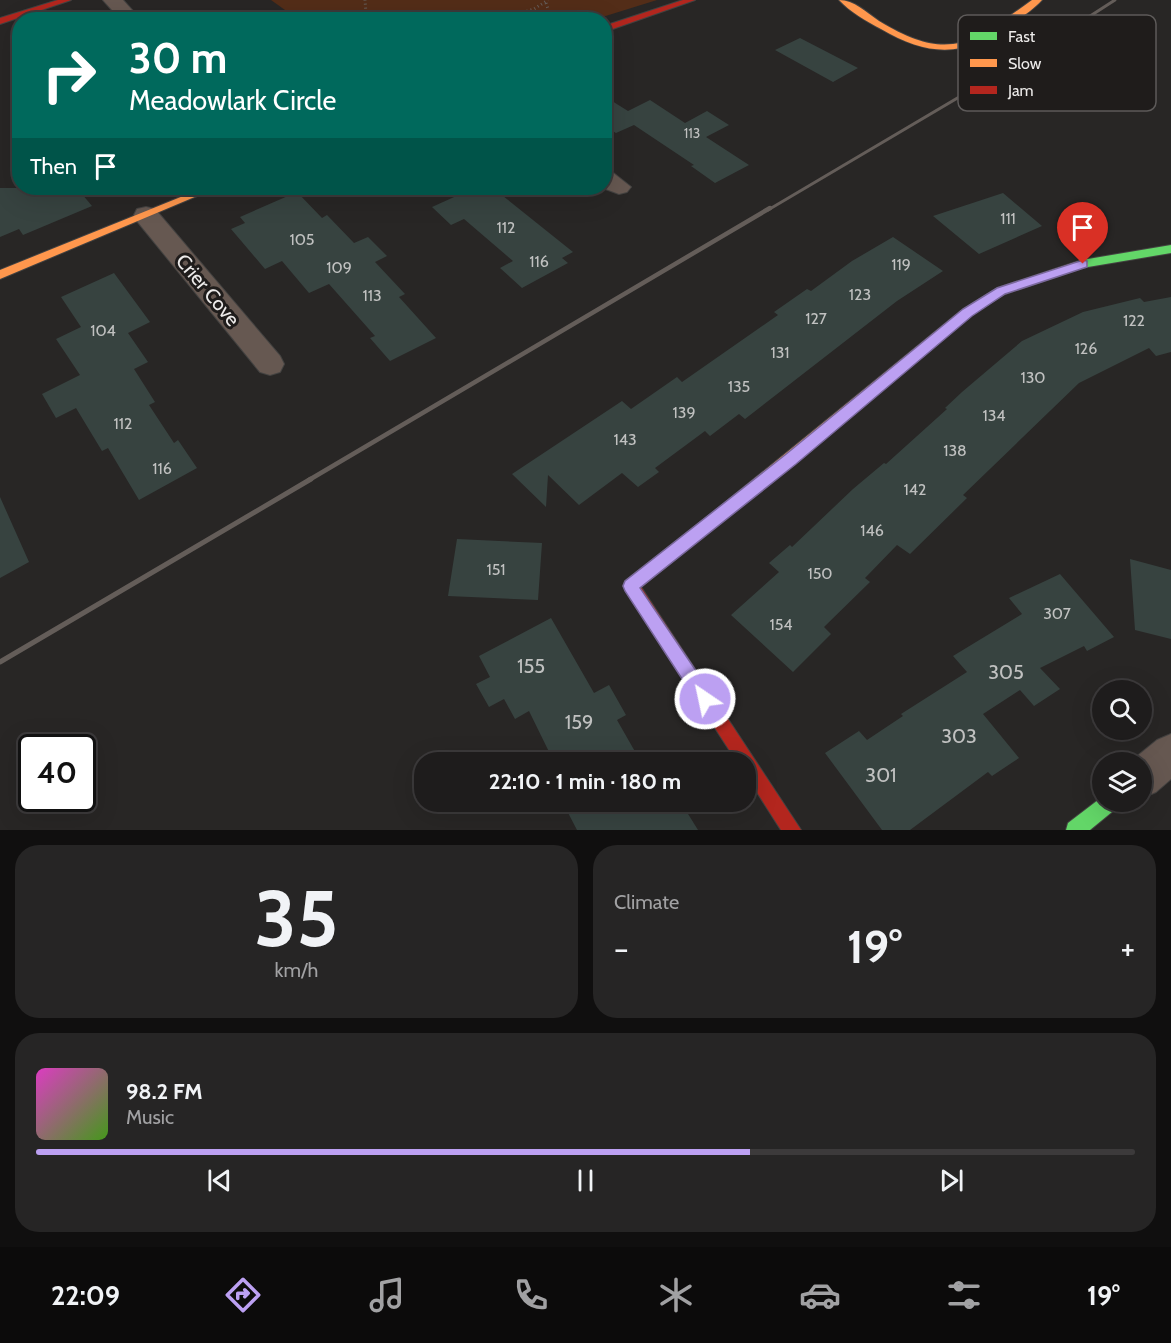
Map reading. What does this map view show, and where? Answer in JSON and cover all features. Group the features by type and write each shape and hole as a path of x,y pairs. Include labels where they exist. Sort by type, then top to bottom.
{"street":[{"path":"29,12 67,0"},
{"path":"112,0 124,12"},
{"path":"612,27 691,0"},
{"path":"843,0 886,32 934,49 950,50 958,47"},
{"path":"1017,15 1038,0"},
{"path":"0,275 194,195"},
{"name":"Crier Cove","path":"146,215 270,364"},
{"path":"792,830 630,586 790,459 967,312 1001,291 1083,264 1171,249"},
{"path":"1152,769 1171,754"},
{"path":"1075,830 1098,812"}],"path":[{"path":"523,12 547,1"}],"shaded area":[{"path":"271,0 657,0 612,14 612,12 288,12"}],"building":[{"path":"800,38 858,68 833,82 775,50"},
{"path":"650,100 685,123 707,111 729,125 706,137 749,165 715,183 691,166 694,165 634,125 616,133 612,131 612,101 628,111"},
{"path":"0,188 12,188 12,195 83,195 92,206 23,235 19,229 0,237"},
{"path":"1003,193 1042,226 979,254 933,216"},
{"path":"290,195 300,195 322,218 327,215 354,243 368,237 387,256 375,262 405,294 399,297 436,338 390,361 370,338 375,336 329,284 309,293 282,261 265,269 231,229 245,223 240,217"},
{"path":"459,195 502,195 573,252 562,258 568,263 522,288 500,268 513,261 464,219 451,225 432,207"},
{"path":"893,237 943,271 897,301 745,419 739,414 710,436 705,431 655,468 659,472 638,487 622,473 579,505 548,475 546,507 512,474 622,401 631,409 677,377 682,382 778,315 774,312 807,289 811,291 852,261"},
{"path":"114,273 150,322 128,333 148,362 134,369 155,402 149,405 174,443 178,440 197,468 139,500 108,448 102,451 76,408 56,418 42,394 80,375 56,339 81,327 61,297"},
{"path":"1171,297 1171,352 1156,356 1149,348 1079,383 963,495 967,498 910,554 897,545 865,578 870,582 824,627 831,634 793,672 731,615 779,572 769,563 790,545 792,547 853,489 884,463 886,464 947,409 945,408 962,392 1022,341 1083,312 1140,298 1144,302"},
{"path":"0,497 29,562 0,578"},
{"path":"457,539 542,543 538,600 448,596"},
{"path":"1130,559 1171,570 1171,639 1135,630"},
{"path":"1060,574 1114,637 1087,651 1084,646 1040,668 1060,689 1034,706 1020,690 983,714 1019,758 992,776 988,772 910,830 882,830 825,753 859,731 867,740 903,716 901,714 967,672 953,656 1022,614 1009,598"},
{"path":"551,618 594,693 609,685 626,715 617,720 635,752 549,752 529,711 515,719 504,699 489,707 476,684 490,677 479,656"},
{"path":"568,812 687,812 698,830 577,830"}],"railway":[{"path":"1092,15 1115,0"},
{"path":"768,210 958,98"},
{"path":"309,480 770,208"},
{"path":"0,662 311,479"}],"traffic: fast":[{"path":"1082,264 1171,249"},
{"path":"1075,830 1098,812"}],"traffic: slow":[{"path":"843,0 875,22 911,41 929,46 958,47"},
{"path":"1018,15 1038,0"},
{"path":"0,275 194,195"},
{"path":"727,509 967,312 1001,291 1082,264"}],"traffic: jam":[{"path":"29,12 67,0"},
{"path":"612,26 691,0"},
{"path":"0,21 12,17"},
{"path":"727,509 631,586 792,830"}],"route":[{"path":"705,699 630,586 790,459 967,312 1001,291 1083,264"}]}
